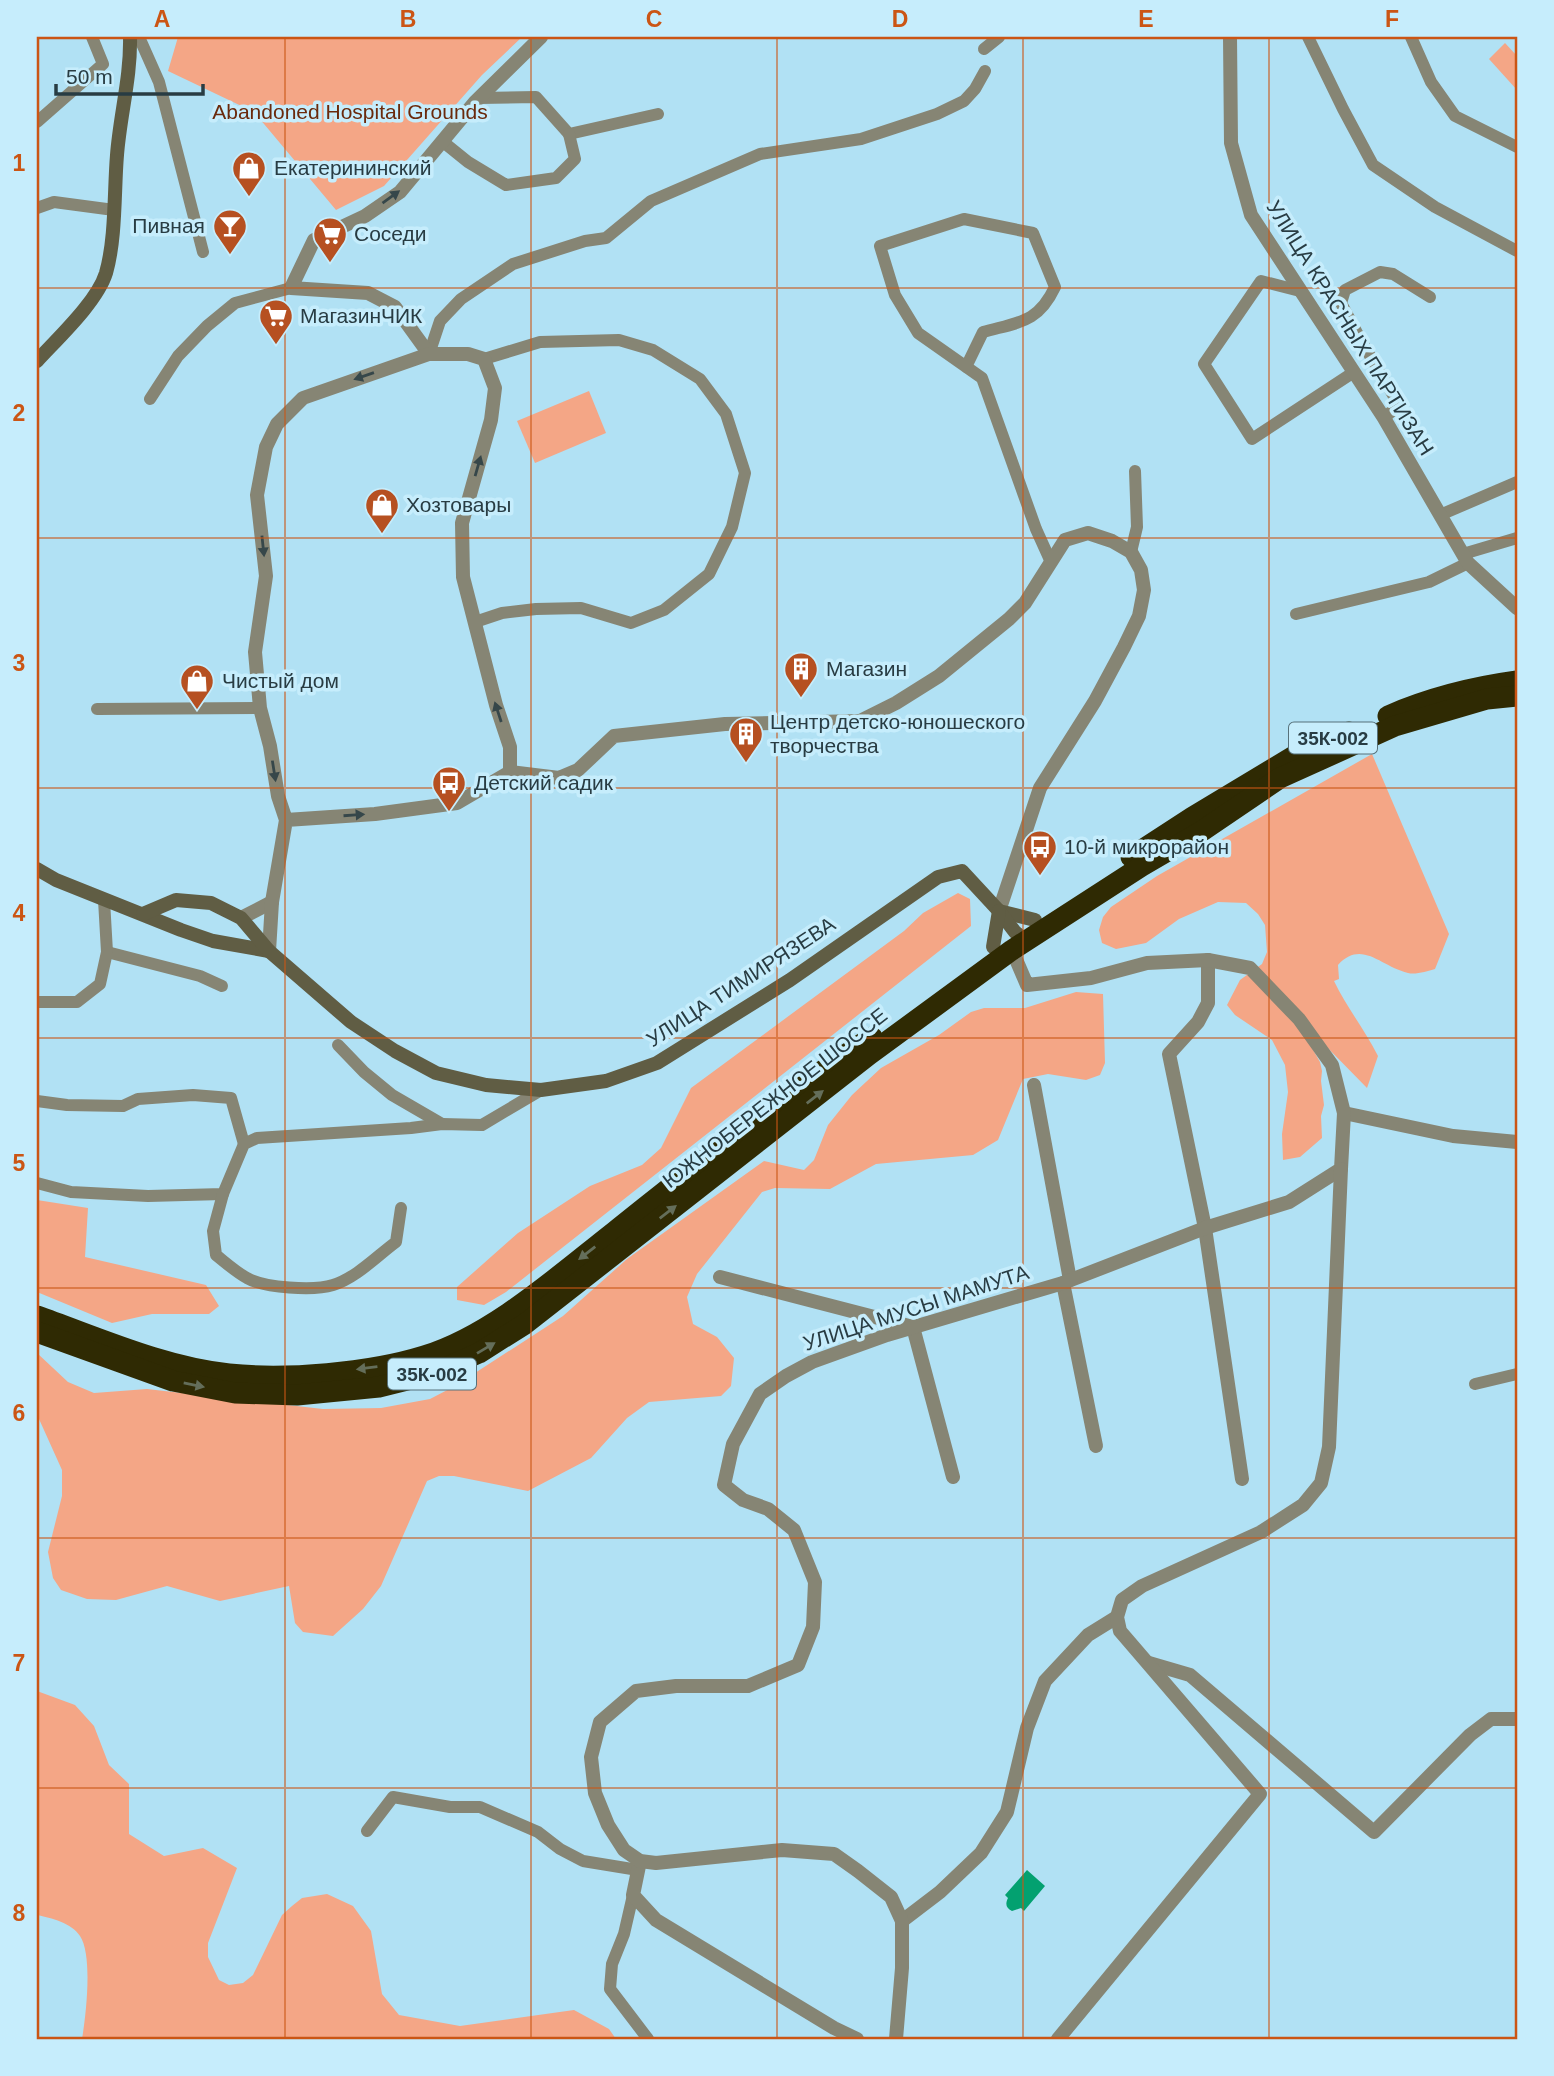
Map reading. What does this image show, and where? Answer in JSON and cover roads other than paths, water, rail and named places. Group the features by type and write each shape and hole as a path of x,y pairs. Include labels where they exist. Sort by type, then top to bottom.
{"highway":[{"name":"ЮЖНОБЕРЕЖНОЕ ШОССЕ","path":"37,1332 173,1381 235,1393 297,1395 379,1387 431,1374 479,1353 525,1324 1012,943 1035,920 1191,818 1299,752 1416,704 1487,685 1517,681"},
{"name":"ЮЖНОБЕРЕЖНОЕ ШОССЕ","path":"37,1316 167,1362 229,1374 291,1376 374,1368 425,1356 473,1334 519,1305 755,1120 838,1059 1012,943 1202,831 1280,778 1395,726 1487,699 1517,696"}],"street":[{"path":"37,361 94,298 106,273 114,210 117,152 131,59 131,37"},
{"path":"429,354 395,307 368,293 291,288 314,240 365,216 400,192 480,98 541,37"},
{"name":"УЛИЦА КРАСНЫХ ПАРТИЗАН","path":"1231,37 1231,143 1251,215 1384,418 1465,559 1517,608"},
{"path":"37,869 56,880 181,930 213,941 269,951 272,902 286,820 278,796 270,746 260,708 255,652 266,576 257,495 266,447 277,424 303,398 429,354 468,354 484,359 495,388 491,420 462,523 463,577 496,705 510,747 510,772"},
{"path":"286,820 375,814 457,803 510,772 559,778 578,770 614,736 725,724 860,721 896,704 939,677 1009,620 1025,603 1065,540 1088,533 1112,541 1131,552 1141,570 1144,590 1139,616 1095,701 1040,789 999,911 1027,985 1091,978 1147,963 1208,960 1250,968 1299,1019 1332,1065 1344,1112 1329,1447 1321,1483 1303,1505 1261,1532 1142,1586 1122,1600 1117,1617 1121,1631 1260,1794 1058,2039"},
{"name":"УЛИЦА ТИМИРЯЗЕВА","path":"143,914 176,900 211,903 241,918 269,951 351,1022 395,1051 436,1073 486,1085 541,1090 606,1081 657,1063 790,980 938,877 962,871 999,911"},
{"path":"241,918 272,902"},
{"path":"999,911 1035,920"},
{"path":"999,911 1012,943"},
{"path":"1208,960 1208,1003 1198,1022 1169,1054 1205,1228 1242,1479"},
{"path":"1034,1085 1096,1446"},
{"path":"1344,1112 1453,1136 1517,1142"},
{"name":"УЛИЦА МУСЫ МАМУТА","path":"639,1865 624,1850 608,1825 594,1793 591,1757 600,1722 636,1691 676,1686 748,1686 798,1665 813,1627 814,1582 794,1530 768,1509 743,1500 724,1485 733,1444 760,1394 812,1362 913,1327 1066,1282 1205,1228 1289,1202 1341,1169"},
{"path":"720,1277 913,1327 953,1477"},
{"path":"902,1922 940,1892 981,1853 1007,1812 1027,1728 1045,1681 1088,1635 1117,1617"},
{"path":"1147,1662 1190,1675 1374,1832 1470,1735 1491,1719 1517,1718"},
{"path":"857,2039 834,2028 656,1920 633,1895 639,1865 782,1850 834,1854 891,1897 902,1922 902,1968 896,2039"}],"lane":[{"path":"37,122 103,64 92,37"},
{"path":"139,37 159,82 203,252"},
{"path":"984,49 999,37"},
{"path":"1308,37 1373,165 1435,207 1517,251"},
{"path":"1411,37 1431,82 1455,117 1517,147"},
{"path":"429,354 440,321 461,299 513,264 585,241 606,238 651,201 760,154 861,139 937,114 964,101 975,89 985,71"},
{"path":"442,141 468,162 506,185 556,178 575,159 569,134 536,97 480,98"},
{"path":"569,134 658,114"},
{"path":"37,208 54,202 114,210"},
{"path":"966,367 983,332 1031,318 1048,303 1055,287 1033,233 964,219 880,246 895,295 918,333 966,367 982,378 1036,529 1050,560"},
{"path":"1384,418 1399,405 1341,303 1345,290 1380,272 1393,274 1430,297"},
{"path":"1300,290 1261,281 1203,364 1252,439 1354,372"},
{"path":"150,399 178,356 207,326 235,303 291,288"},
{"path":"475,622 502,613 581,608 631,623 664,610 709,574 732,527 745,473 726,414 700,379 653,350 619,340 540,342 484,359"},
{"path":"1131,552 1137,527 1135,471"},
{"path":"1440,515 1517,482"},
{"path":"1296,614 1429,582 1465,559 1517,538"},
{"path":"97,709 260,708"},
{"path":"37,1002 77,1002 100,984 107,952 104,900"},
{"path":"107,952 200,976 222,986"},
{"path":"338,1045 364,1072 392,1095 442,1124"},
{"path":"244,1144 257,1138 442,1124 482,1125 541,1090"},
{"path":"37,1101 66,1105 122,1106 138,1098 192,1095 231,1098 244,1144 223,1194 213,1231 216,1255 248,1280 281,1287 314,1289 335,1285 396,1242 401,1208"},
{"path":"37,1183 71,1192 149,1196 223,1194"},
{"path":"1475,1384 1517,1374"},
{"path":"368,1831 393,1797 450,1807 480,1807 538,1832 559,1849 583,1861 639,1865"},
{"path":"633,1895 624,1934 612,1964 610,1989 648,2039"}],"place":[{"name":"Екатерининский","path":"249,198"},
{"name":"Пивная","path":"230,256"},
{"name":"Соседи","path":"330,264"},
{"name":"МагазинЧИК","path":"276,346"},
{"name":"Хозтовары","path":"382,535"},
{"name":"Магазин","path":"801,699"},
{"name":"Чистый дом","path":"197,711"},
{"name":"Центр детско-юношеского творчества","path":"746,764"},
{"name":"Детский садик","path":"449,813"},
{"name":"10-й микрорайон","path":"1040,877"}],"park label":[{"name":"Abandoned Hospital Grounds","path":"350,112"}]}
